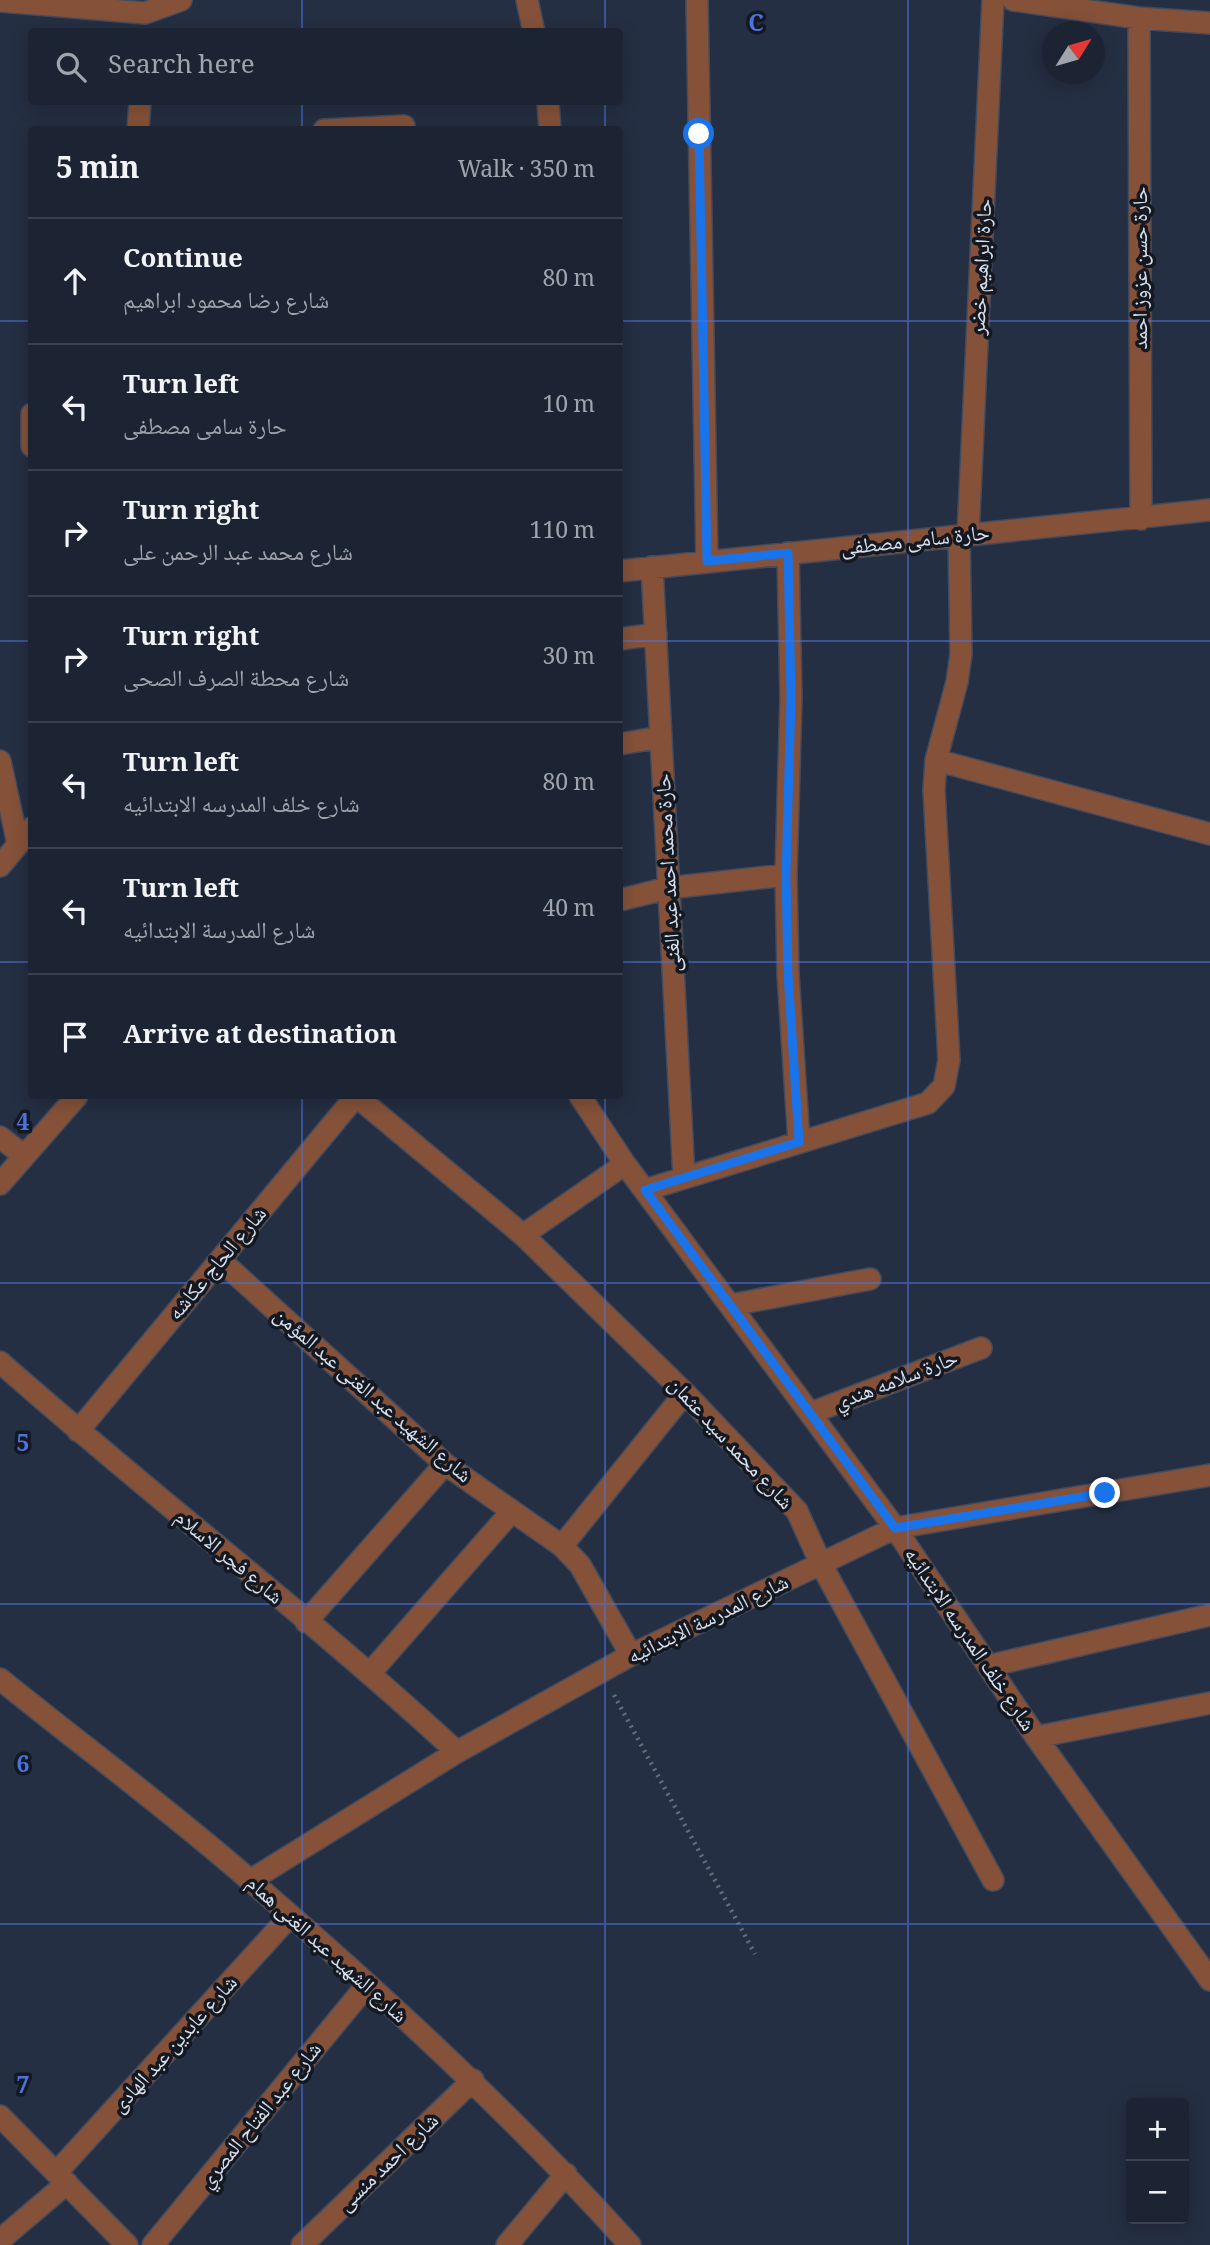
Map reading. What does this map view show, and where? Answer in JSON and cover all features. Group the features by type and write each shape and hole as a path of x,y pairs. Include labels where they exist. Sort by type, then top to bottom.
{"street":[{"path":"0,1 146,15 181,0"},
{"path":"527,0 533,28"},
{"path":"697,0 707,561"},
{"name":"حارة ابراهيم خضر","path":"799,1142 918,1106 936,1097 944,1086 949,1060 934,790 936,760 957,681 961,654 963,536 993,0"},
{"path":"1013,0 1139,18 1176,10 1210,23"},
{"name":"حارة حسن عزوز احمد","path":"1139,18 1141,519"},
{"path":"138,126 140,105"},
{"path":"548,105 550,126"},
{"name":"حارة سامى مصطفى","path":"623,571 1210,510"},
{"path":"645,1190 799,1142 788,974 786,875 791,698 788,553"},
{"name":"حارة محمد احمد عبد الغنى","path":"652,567 684,1178"},
{"path":"623,639 656,634"},
{"path":"623,743 661,737"},
{"path":"936,760 1210,834"},
{"path":"0,761 25,836 0,866"},
{"path":"623,899 668,888 786,875"},
{"path":"0,1184 74,1099"},
{"name":"شارع الحاج عكاشه","path":"78,1431 354,1099"},
{"name":"شارع محمد سيد عثمان","path":"360,1099 523,1235 685,1393 797,1511 821,1564 993,1880"},
{"name":"شارع خلف المدرسه الابتدائيه","path":"582,1099 625,1164 895,1528 1036,1737 1210,1980"},
{"path":"0,1137 24,1156"},
{"path":"523,1235 625,1164"},
{"name":"شارع الشهيد عبد الغنى عبد المؤمن","path":"220,1260 445,1464 562,1546 580,1565 631,1655"},
{"path":"731,1305 870,1279"},
{"name":"حارة سلامه هندي","path":"811,1413 981,1348"},
{"name":"شارع فجر الاسلام","path":"0,1362 306,1622 371,1672 457,1752"},
{"path":"562,1546 685,1393"},
{"path":"306,1622 445,1464"},
{"name":"شارع المدرسة الابتدائيه","path":"251,1880 457,1752 631,1655 895,1528 1210,1475"},
{"path":"371,1672 512,1511"},
{"path":"988,1666 1210,1615"},
{"name":"شارع الشهيد عبد الغنى همام","path":"0,1679 251,1880 473,2080 566,2174 631,2245"},
{"path":"1036,1737 1210,1703"},
{"name":"شارع عابدين عبد الهادى","path":"0,2241 62,2177 290,1916"},
{"name":"شارع عبد الفتاح المصري","path":"153,2245 367,1985"},
{"name":"شارع احمد منسى","path":"302,2245 473,2080"},
{"path":"0,2116 62,2177 117,2242"},
{"path":"507,2245 566,2174"}],"path":[{"path":"602,1673 755,1954"}],"route":[{"path":"699,134 707,561 788,553 791,698 786,875 788,974 799,1142 645,1190 895,1528 1105,1493"}]}
